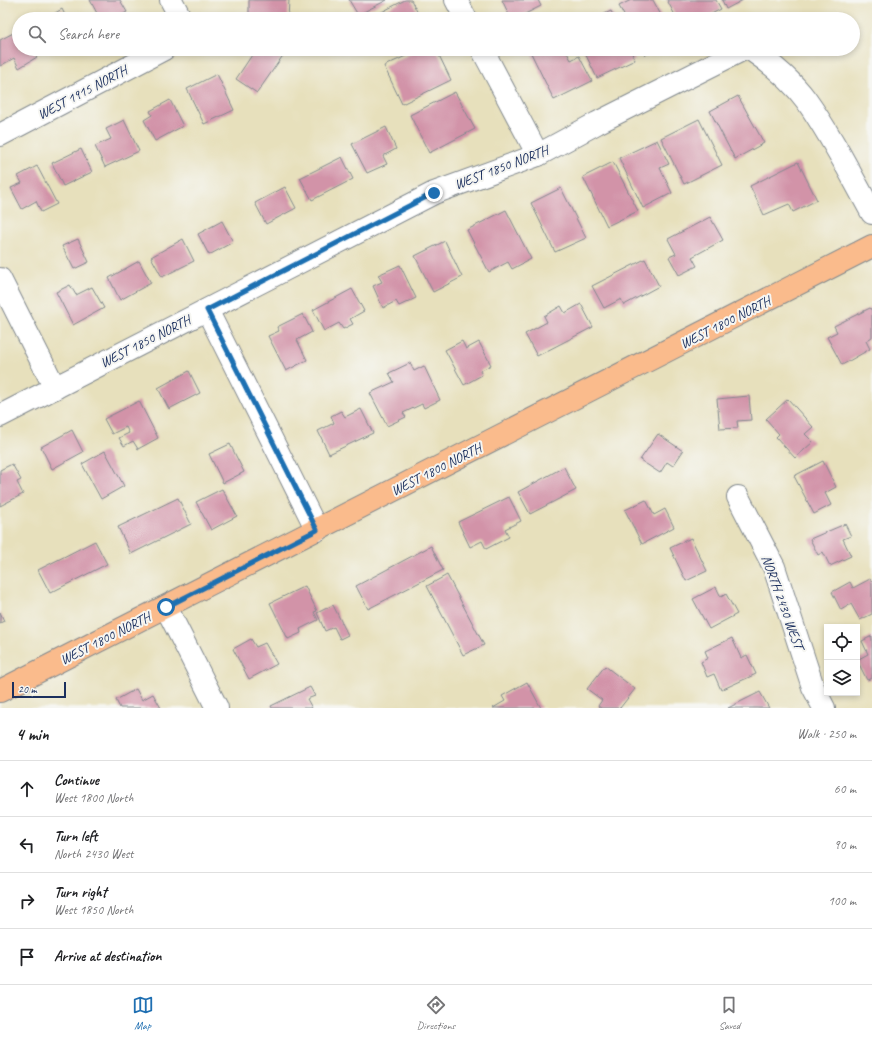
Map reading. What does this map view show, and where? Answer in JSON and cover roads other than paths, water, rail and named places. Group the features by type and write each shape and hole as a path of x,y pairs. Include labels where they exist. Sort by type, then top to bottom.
{"main road":[{"name":"WEST 1800 NORTH","path":"0,692 872,246"}],"street":[{"path":"171,0 177,12"},
{"path":"456,0 462,12"},
{"name":"WEST 1915 NORTH","path":"0,135 151,56"},
{"path":"486,56 538,155"},
{"name":"WEST 1850 NORTH","path":"0,416 434,193 538,155 597,122 730,56"},
{"path":"760,56 769,62 805,99 831,139 872,213"},
{"path":"0,279 55,388"},
{"path":"207,310 317,530"},
{"name":"NORTH 2430 WEST","path":"738,497 774,567 813,687 824,708"},
{"path":"166,607 217,708"}]}
